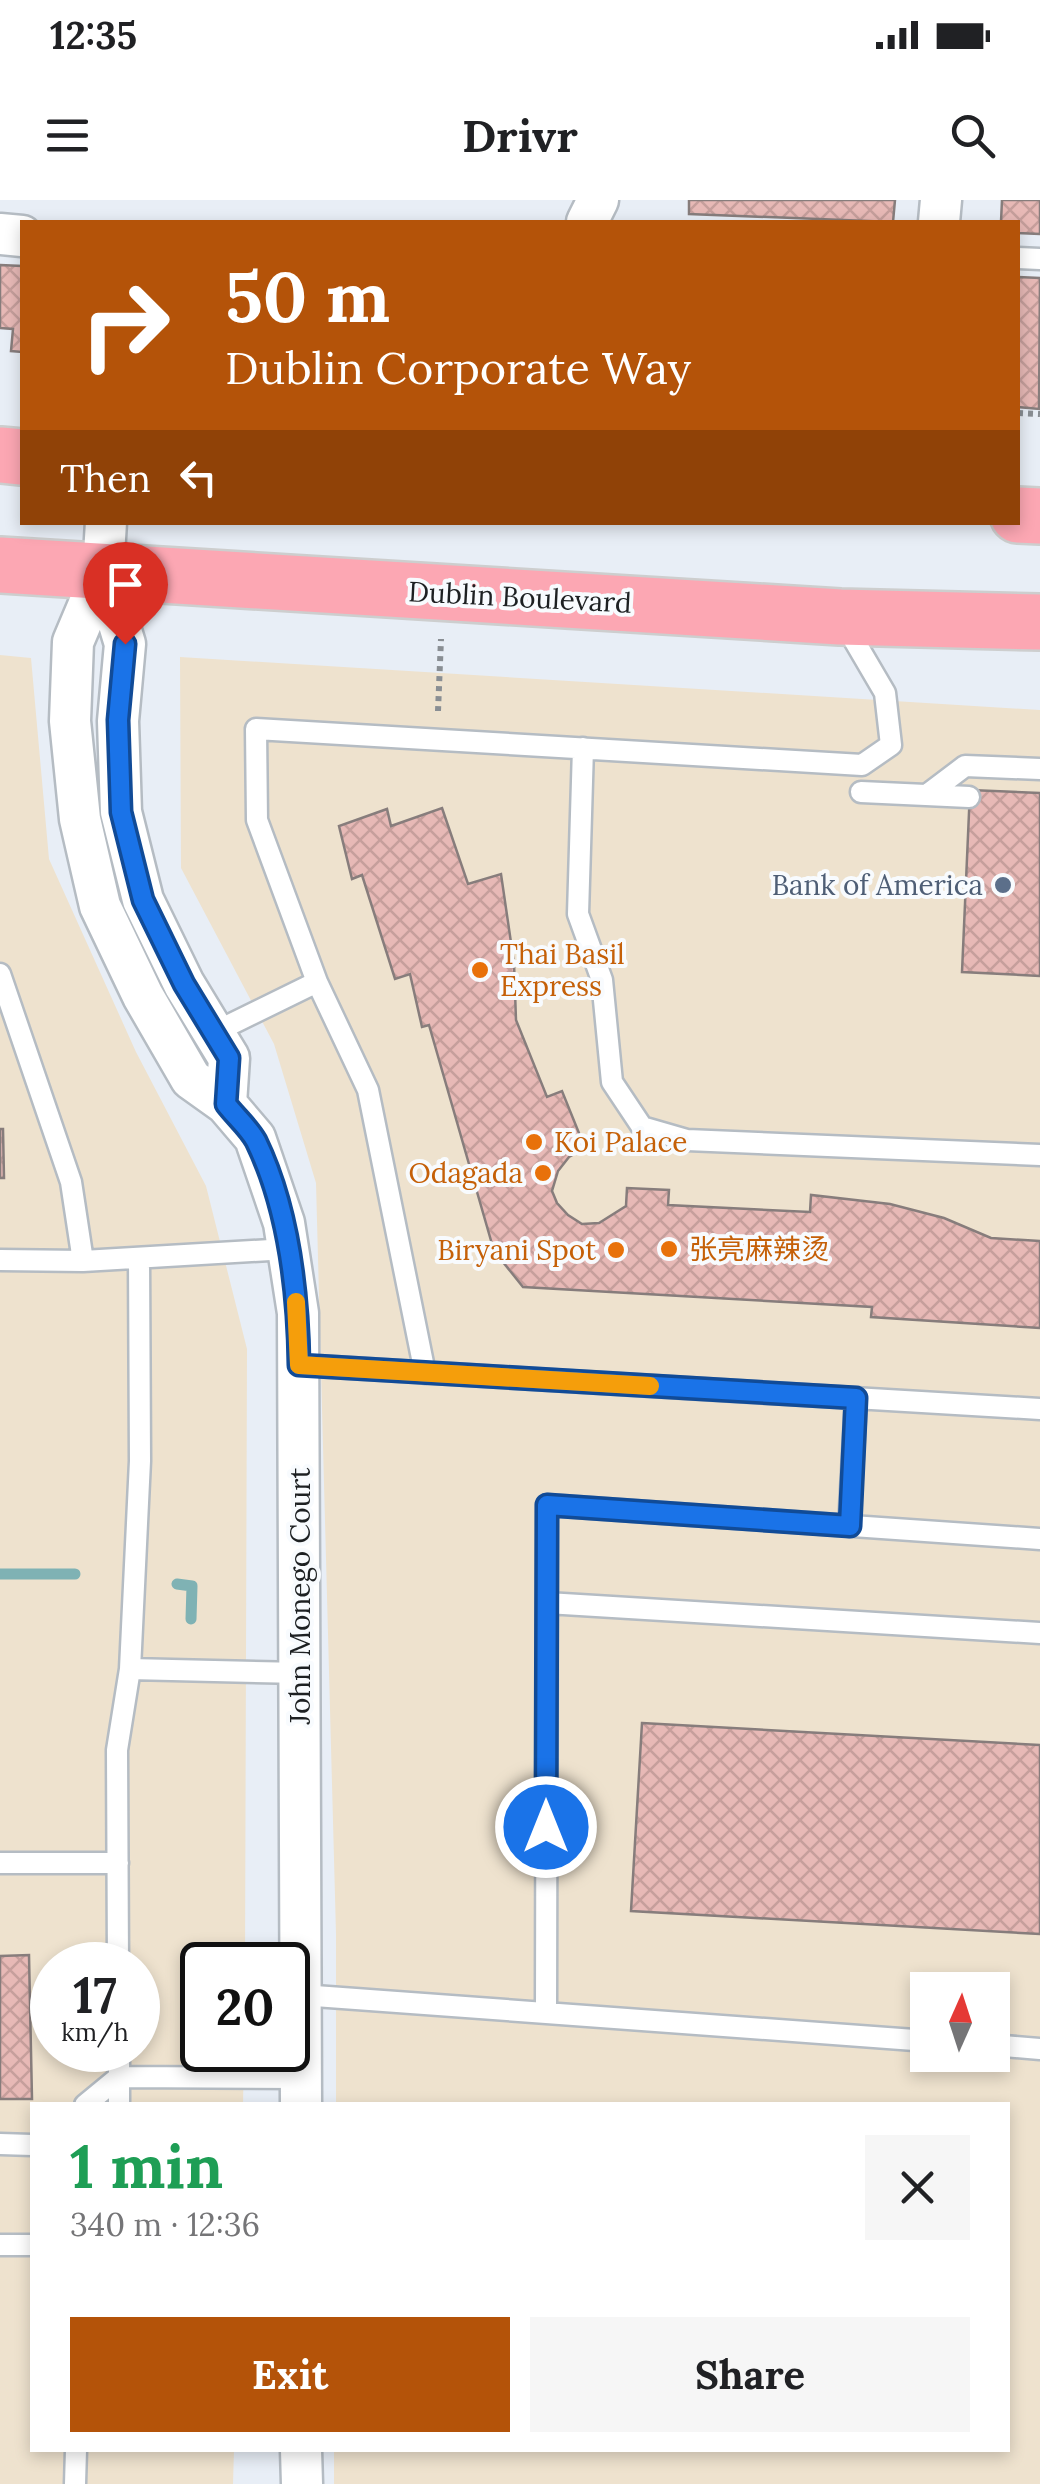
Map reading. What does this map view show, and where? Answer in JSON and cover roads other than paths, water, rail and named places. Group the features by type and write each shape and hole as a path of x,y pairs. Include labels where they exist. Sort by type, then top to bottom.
{"main road":[{"name":"Dublin Boulevard","path":"0,565 104,547 442,593 840,617 1040,622"}],"street":[{"path":"104,547 125,644 118,720 121,812 143,900 184,984 229,1058 226,1104"},
{"name":"John Monego Court","path":"104,547 73,642 72,662 72,741 80,819 100,906 143,996 191,1079 226,1104 255,1138 284,1223 298,1313 301,1942"},
{"path":"302,2452 302,2484"}],"lane":[{"path":"425,1373 368,1090 318,982 257,820 256,729 862,766 891,745 885,693 840,617"},
{"path":"583,748 578,914 602,980 612,1082 642,1126 687,1140 1040,1154"},
{"path":"928,794 965,766 1040,769"},
{"path":"861,792 970,796"},
{"path":"0,974 71,1182 83,1261"},
{"path":"215,1032 318,982"},
{"path":"0,1260 83,1261 287,1249"},
{"path":"118,1942 117,1750 130,1669 140,1461 138,1258"},
{"path":"299,1365 1040,1410"},
{"path":"850,1526 856,1398"},
{"path":"546,2013 547,1505 1040,1539"},
{"path":"547,1603 1040,1633"},
{"path":"130,1669 300,1673"},
{"path":"0,1863 118,1863"},
{"path":"310,1996 910,2040"},
{"path":"1010,2047 1040,2049"},
{"path":"119,2072 119,2102"},
{"path":"89,2102 119,2076 301,2092"},
{"path":"0,2144 30,2145"},
{"path":"0,2245 30,2245"},
{"path":"75,2484 76,2452"}],"waterway":[{"path":"0,1574 75,1574"},
{"path":"177,1584 192,1586 191,1619"}],"place":[{"name":"Bank of America","path":"1003,885"},
{"name":"Thai Basil Express","path":"480,970"},
{"name":"Koi Palace","path":"534,1142"},
{"name":"Odagada","path":"543,1173"},
{"name":"张亮麻辣烫","path":"669,1249"},
{"name":"Biryani Spot","path":"616,1250"}]}
